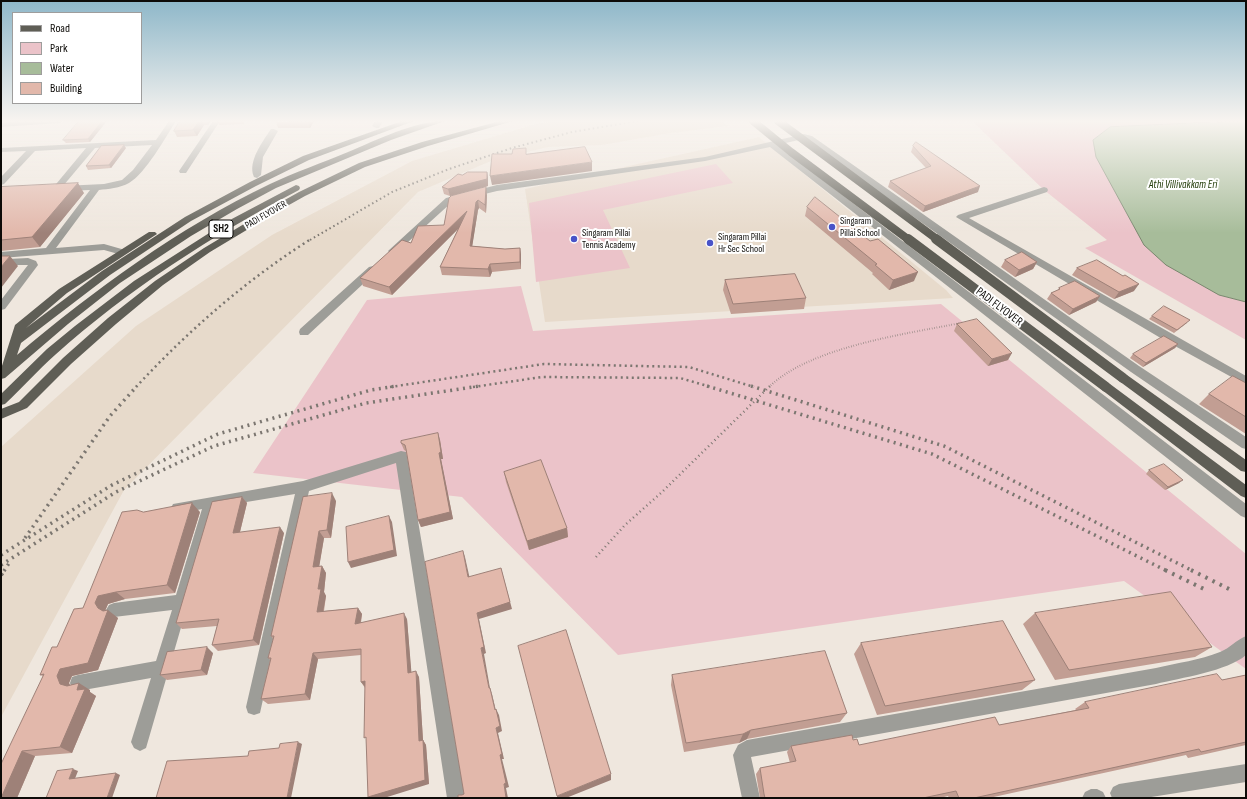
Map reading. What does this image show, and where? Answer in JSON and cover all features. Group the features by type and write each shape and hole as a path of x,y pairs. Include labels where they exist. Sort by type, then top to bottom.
{"main road":[{"path":"3,373 16,341 19,328 63,291 122,252 197,206 257,175 294,158"},
{"path":"16,341 106,273 188,219 305,158"},
{"name":"SH2","path":"3,373 64,321 116,281 188,234 272,186 339,158"},
{"name":"SH2","path":"1,401 50,353 100,311 201,240 261,206 364,158"},
{"name":"PADI FLYOVER","path":"1,414 23,404 67,361 112,321 160,283 207,250 302,194 362,165 382,158"},
{"name":"PADI FLYOVER","path":"799,158 1246,492"},
{"name":"PADI FLYOVER","path":"828,158 1123,378 1246,467"}],"street":[{"path":"1,182 23,158"},
{"path":"81,158 52,189 114,186 130,179 146,158"},
{"path":"183,171 192,158"},
{"path":"257,175 256,166 259,158"},
{"path":"304,332 449,200 497,188 711,158"},
{"path":"789,158 1246,512"},
{"path":"838,158 1136,369 1246,444"},
{"path":"49,251 97,186"},
{"path":"1044,190 961,216 1246,381"},
{"path":"1,255 104,247 122,252"},
{"path":"1,262 28,261 33,263 1,307"},
{"path":"166,510 303,488 402,456 456,798"},
{"path":"254,707 303,488"},
{"path":"140,742 211,502"},
{"path":"114,610 182,601"},
{"path":"752,798 742,755 747,749 1156,676 1217,661 1236,653 1246,644"},
{"path":"78,683 162,668"},
{"path":"1122,798 1119,793 1246,773"},
{"path":"1091,798 1096,798"}],"path":[{"path":"596,557 625,525 661,493 776,380 800,366 833,352 879,339 963,322"}],"shaded area":[{"path":"421,158 502,158 491,161 418,192 124,490 1,717 1,447 136,326 272,235 412,161"},
{"name":"Singaram Pillai Hr Sec School","path":"663,158 785,158 946,290 953,298 545,322 525,189"}],"green space":[{"path":"1011,158 1108,158 1219,295 1246,302 1246,340 1085,248 1107,240 1044,190"},
{"name":"Singaram Pillai Tennis Academy","path":"716,164 733,183 603,210 630,268 536,282 529,203"},
{"path":"521,286 533,331 941,304 1246,554 1246,669 1124,581 618,655 462,497 253,473 367,300"}],"water":[{"name":"Athi Villivakkam Eri","path":"1097,158 1246,158 1246,302 1219,295 1166,265 1144,245"}],"building":[{"path":"92,158 114,158 109,165 86,166"},
{"path":"492,158 590,158 592,162 490,176"},
{"path":"924,158 940,158 980,186 925,206 890,181 931,166"},
{"path":"468,172 487,172 487,179 448,189 442,187 458,174 462,175"},
{"path":"78,183 32,237 1,240 1,187"},
{"path":"486,187 485,205 478,200 476,202 470,246 505,249 520,248 520,262 490,264 488,269 440,267 467,211 389,287 360,278 402,240 411,243 418,226 444,225 449,198 451,196"},
{"path":"815,197 870,241 878,239 918,272 893,280 875,265 877,264 807,207"},
{"path":"1022,252 1037,262 1019,270 1005,260"},
{"path":"1,256 10,256 1,267"},
{"path":"1097,260 1139,284 1119,292 1077,268"},
{"path":"795,274 806,298 733,304 725,280"},
{"path":"1075,281 1100,296 1073,309 1051,293"},
{"path":"1164,306 1190,320 1177,330 1152,316"},
{"path":"977,319 1012,353 992,359 957,324"},
{"path":"1164,336 1178,344 1146,363 1133,354"},
{"path":"1233,376 1246,383 1246,417 1209,394"},
{"path":"438,433 441,452 439,453 450,512 418,520 406,449 405,445 401,443 401,441"},
{"path":"541,460 567,528 527,541 504,472"},
{"path":"1164,464 1183,480 1168,487 1149,470"},
{"path":"332,493 327,530 319,531 313,567 322,566 318,589 321,589 317,612 358,608 355,624 404,613 408,673 416,671 419,741 423,740 425,780 368,797 366,737 364,738 365,681 361,682 361,649 313,653 305,694 261,699 271,658 268,658 274,636 271,636 303,497"},
{"path":"242,497 233,533 280,527 253,640 212,645 219,619 176,623 212,502"},
{"path":"192,503 167,585 98,596 95,603 98,608 103,611 108,610 88,663 60,669 57,676 60,684 67,686 79,683 77,690 85,689 60,747 22,751 1,798 1,764 44,674 40,675 52,647 57,647 74,609 83,608 122,512 137,510 143,512"},
{"path":"389,516 394,550 348,562 346,527"},
{"path":"463,551 468,577 501,568 510,602 477,613 484,647 481,648 489,688 500,726 496,728 502,754 500,755 506,783 504,784 506,798 458,798 458,795 464,794 425,562"},
{"path":"1171,592 1212,647 1069,670 1035,613"},
{"path":"1003,621 1035,680 885,706 861,643"},
{"path":"566,630 611,774 557,796 518,646"},
{"path":"207,647 201,670 160,675 167,652"},
{"path":"825,651 847,713 751,730 743,734 686,743 672,675"},
{"path":"1217,674 1222,680 1246,675 1246,742 1201,752 1199,749 974,798 959,798 956,791 923,798 765,798 760,768 796,761 791,746 852,735 853,740 857,739 859,745 995,717 999,725 1089,708 1085,702"},
{"path":"298,742 287,798 156,798 167,761 248,756 249,751 279,748 280,744"},
{"path":"73,769 69,779 116,773 107,798 46,798 57,771"}],"railway":[{"path":"310,240 392,192 449,169 481,158"},
{"path":"136,387 176,346 219,307 241,289 311,239"},
{"path":"390,387 544,364 689,367 754,387"},
{"path":"473,387 542,377 680,378 711,387"},
{"path":"25,538 110,416 137,386"},
{"path":"1,555 112,485 218,434 371,390 396,386"},
{"path":"1,565 116,492 214,446 366,403 480,386"},
{"path":"707,386 932,454 1167,571"},
{"path":"751,386 944,446 1193,571"},
{"path":"4,571 11,560"},
{"path":"1,575 5,570"},
{"path":"1165,570 1206,590"},
{"path":"1193,571 1229,589"}],"place":[{"name":"Singaram Pillai School","path":"832,227"},
{"name":"Singaram Pillai Tennis Academy","path":"574,239"},
{"name":"Singaram Pillai Hr Sec School","path":"710,243"}]}
